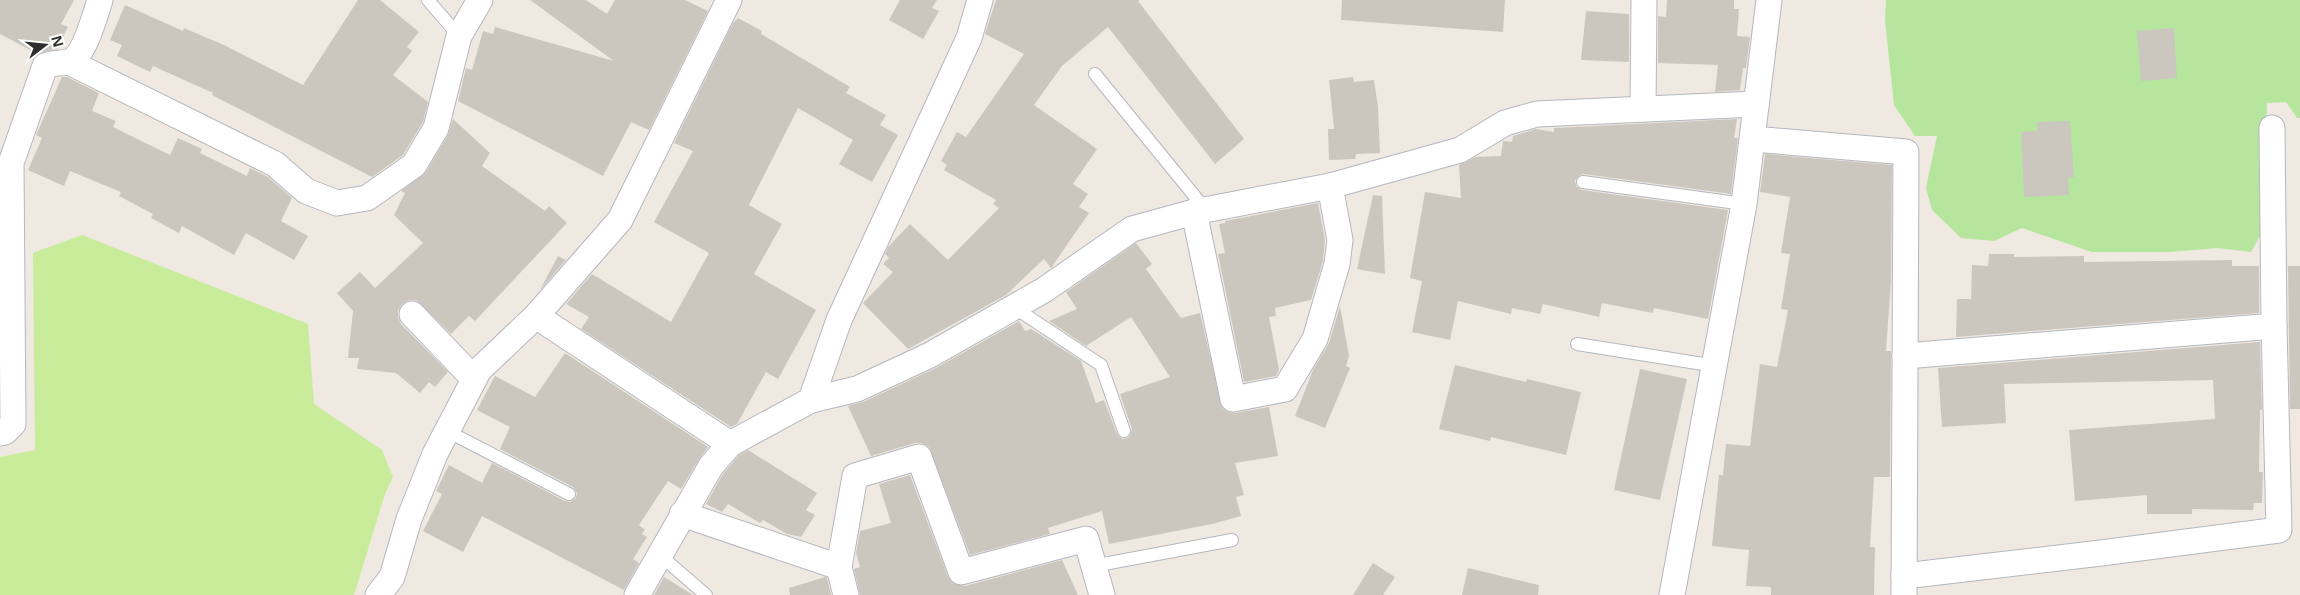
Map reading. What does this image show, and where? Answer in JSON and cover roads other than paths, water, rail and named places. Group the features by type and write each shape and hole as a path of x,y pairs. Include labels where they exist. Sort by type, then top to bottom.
{"street":[{"path":"69,62 80,53 100,0"},
{"path":"0,433 6,432 13,424 11,163 45,66 53,62 69,62 275,164 306,191 337,203 367,198 414,165 436,128 459,36 480,0"},
{"path":"378,595 392,577 409,519 435,454 478,370 536,316 620,220 729,0"},
{"path":"811,400 839,320 969,38 980,0"},
{"path":"1643,108 1644,0"},
{"path":"1672,595 1716,366 1744,204 1769,0"},
{"path":"637,595 711,466 730,444 811,400 857,389 930,355 1015,308 1132,228 1200,211 1330,186 1460,150 1504,123 1537,114 1756,104"},
{"path":"1753,138 1906,152 1904,585 2101,553 2279,530 2272,128"},
{"path":"1200,211 1233,398 1285,389 1314,339 1337,264 1340,240 1330,186"},
{"path":"412,314 474,378"},
{"path":"536,316 730,444"},
{"path":"1905,356 2274,326"},
{"path":"846,595 839,568 855,476 919,457 961,572 1086,539 1102,595"},
{"path":"682,514 839,568"}],"lane":[{"path":"428,0 459,36"},
{"path":"1095,74 1200,211"},
{"path":"1583,182 1744,204"},
{"path":"1015,308 1101,365 1124,431"},
{"path":"1577,344 1716,366"},
{"path":"447,430 569,494"},
{"path":"1093,566 1232,540"},
{"path":"661,556 706,595"}]}
